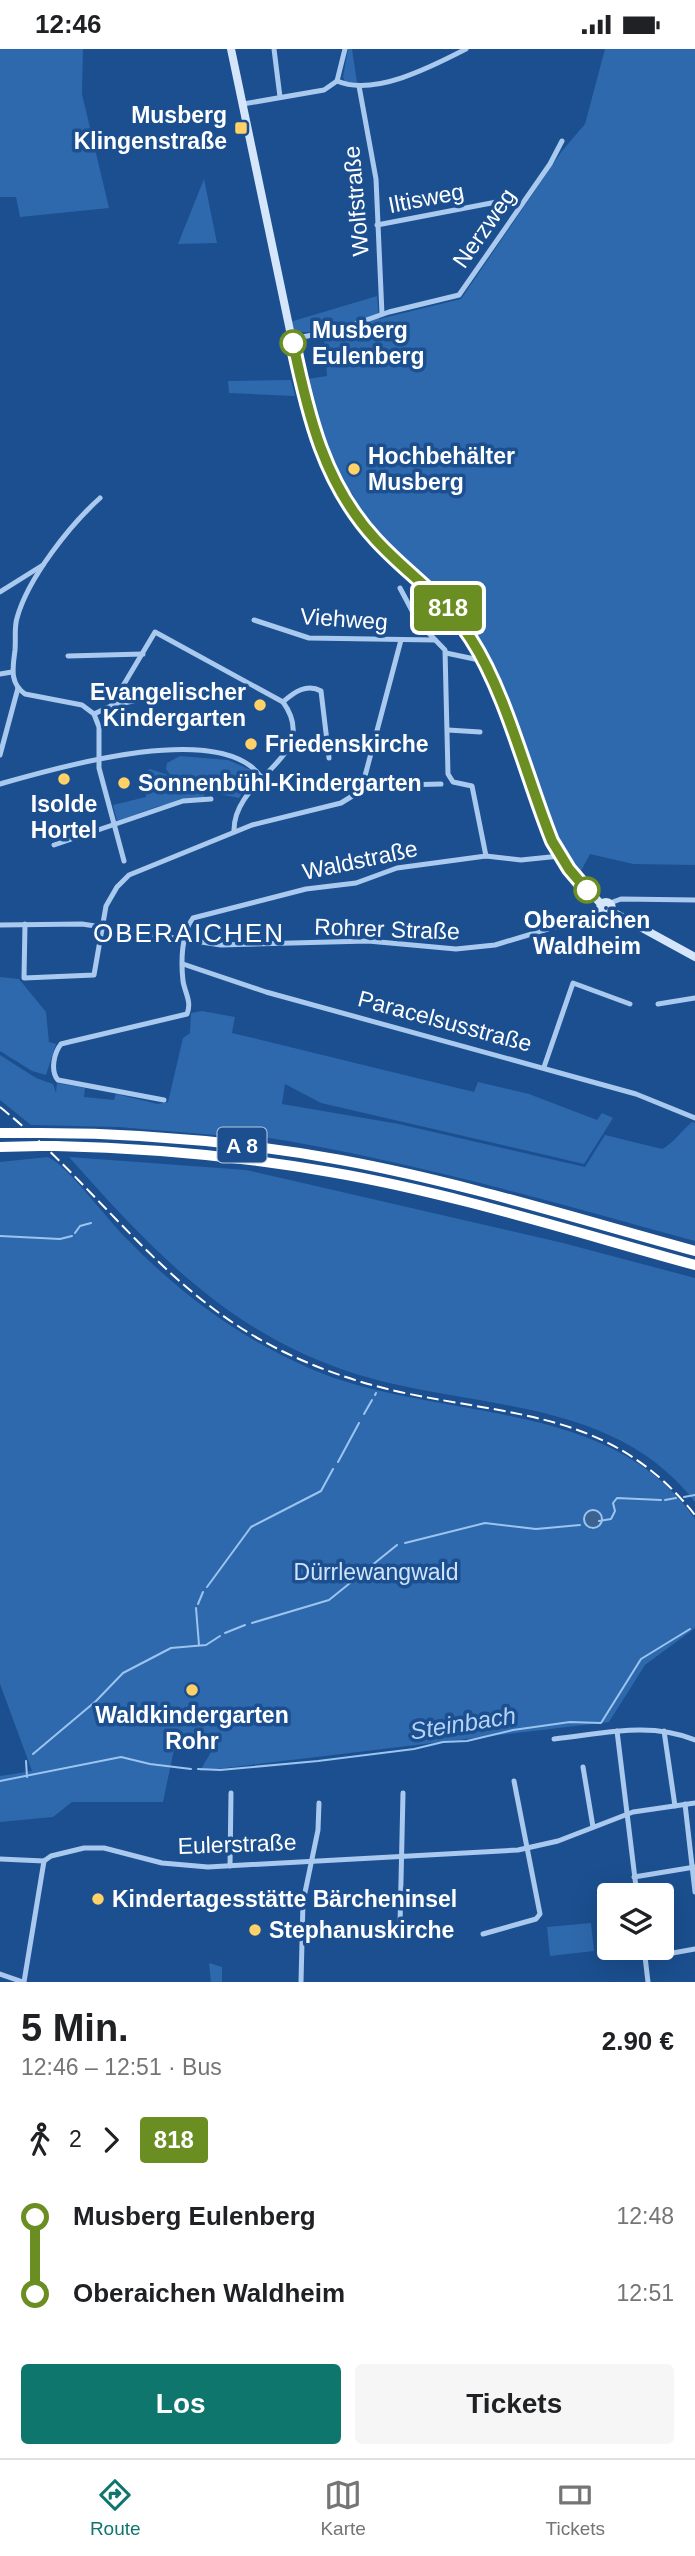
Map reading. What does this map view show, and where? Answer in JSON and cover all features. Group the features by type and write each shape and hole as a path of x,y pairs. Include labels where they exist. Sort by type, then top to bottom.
{"highway":[{"name":"A 8","path":"0,1133 169,1138 340,1160 453,1185 695,1251"},
{"name":"A 8","path":"0,1147 55,1146 220,1156 331,1172 461,1201 695,1265"}],"main road":[{"path":"231,49 312,427 330,475 361,524 439,597 458,619 484,661 560,856 606,908 695,957"}],"street":[{"path":"274,49 280,97"},
{"path":"243,104 324,90 337,81 345,49"},
{"path":"337,81 359,86 418,72 466,49"},
{"name":"Wolfstraße","path":"359,86 376,179 382,314"},
{"name":"Nerzweg","path":"292,339 338,330 382,314 459,295 557,154 562,141"},
{"name":"Iltisweg","path":"377,225 504,201 522,204"},
{"path":"100,498 46,563 16,620 12,672 18,688 31,697 82,705 94,714 99,727 97,758 124,861"},
{"path":"0,592 46,563"},
{"path":"400,589 418,622 446,653 484,661"},
{"name":"Viehweg","path":"254,620 309,638 434,640"},
{"path":"111,706 155,632 283,702 293,724 292,741 282,760 261,777 243,801 234,831"},
{"path":"25,924 23,974 26,980 93,975 97,971 102,926 111,897 129,875 234,831 341,803 360,786 401,640"},
{"path":"446,653 449,778 472,786 486,856"},
{"path":"68,656 143,654"},
{"path":"0,674 12,672"},
{"path":"283,702 300,690 314,687 321,691 330,758"},
{"path":"0,755 18,688"},
{"path":"94,714 111,706 150,697 200,695"},
{"path":"448,730 480,732"},
{"path":"0,785 97,758 181,751 226,753 251,764 261,777"},
{"path":"360,786 441,784"},
{"path":"54,845 183,801 211,799"},
{"name":"Waldstraße","path":"184,940 189,923 200,915 306,889 356,883 397,868 486,856 521,860 560,856"},
{"name":"Rohrer Straße","path":"0,925 66,922 184,940 249,946 368,941 478,948 535,935 606,908 621,899 695,900"},
{"path":"164,1100 58,1080 53,1071 55,1055 61,1044 185,1015 190,1005 184,984 184,940"},
{"name":"Paracelsusstraße","path":"183,964 266,992 638,1094 695,1118"},
{"path":"544,1067 573,983 630,1004"},
{"path":"658,1004 695,998"},
{"path":"617,1731 636,1883"},
{"path":"554,1739 617,1731 664,1731 695,1740"},
{"path":"664,1731 675,1806"},
{"path":"583,1767 593,1827"},
{"path":"483,1934 539,1917 514,1781"},
{"path":"230,1866 231,1793"},
{"path":"302,1930 400,1925 402,1793"},
{"path":"301,1982 302,1930 318,1830 319,1803"},
{"name":"Eulerstraße","path":"0,1859 44,1861 51,1856 104,1848 162,1863 230,1866 312,1859 527,1849 626,1814 695,1803"},
{"path":"685,1804 695,1892"},
{"path":"0,1974 23,1982 44,1861"},
{"path":"635,1877 694,1867"},
{"path":"674,1953 695,1949"},
{"path":"645,1960 648,1982"}],"green space":[{"path":"0,49 83,49 82,94 109,208 20,217 16,197 0,197"},
{"path":"348,49 352,49 357,83 345,82 343,77"},
{"path":"605,49 695,49 695,865 633,864 590,854 580,873 556,844 467,627 364,522 350,491 338,486 318,433 307,379 327,376 324,336 338,332 295,332 290,322 377,296 379,319 461,299 562,151 585,124"},
{"path":"204,179 217,243 178,244"},
{"path":"291,380 295,396 229,393 228,381"},
{"path":"180,756 228,760 251,770 253,778 239,798 205,791 204,798 159,806 117,821 113,805 146,797 145,772 150,769 171,776 166,769 167,763"},
{"path":"0,977 19,979 46,1012 49,1042 56,1044 46,1075 32,1071 0,1051"},
{"path":"202,1011 235,1017 232,1033 474,1092 478,1082 529,1094 597,1120 602,1113 613,1118 584,1164 321,1103 285,1084 282,1104 399,1124 585,1167 605,1135 662,1149 692,1122 695,1123 695,1241 415,1167 244,1134 240,1137 119,1127 31,1125 0,1100 0,1055 36,1078 53,1084 56,1093 57,1083 85,1088 84,1097 114,1100 116,1094 158,1104 168,1102 183,1038 190,1033 191,1013"},
{"name":"Dürrlewangwald","path":"48,1157 56,1162 125,1237 188,1295 234,1328 283,1356 358,1385 516,1417 568,1431 616,1450 659,1479 695,1519 695,1628 645,1665 609,1722 200,1771 211,1752 176,1740 163,1802 72,1802 53,1817 0,1822 0,1776 32,1771 0,1684 0,1162","holes":["597,1510 602,1519 591,1530 586,1515 588,1511"]},
{"path":"69,1157 246,1170 563,1243 695,1278 695,1502 660,1466 620,1440 577,1422 531,1410 387,1383 299,1352 260,1331 225,1308 159,1253"},
{"path":"591,1923 594,1951 550,1956 547,1927"},
{"path":"209,1963 222,1967 222,1982 211,1982"}],"shaded area":[{"path":"593,1510 601,1515 602,1519 597,1527 593,1528 585,1523 584,1519 589,1511"}],"waterway":[{"path":"75,1233 80,1226 91,1223"},
{"path":"0,1236 60,1239 72,1236"},
{"path":"364,1414 372,1400"},
{"path":"338,1462 359,1423"},
{"path":"207,1587 251,1527 321,1491 333,1469"},
{"name":"Steinbach","path":"684,1497 695,1495"},
{"name":"Steinbach","path":"599,1521 611,1519 615,1511 613,1503 617,1498 661,1500"},
{"name":"Steinbach","path":"665,1500 676,1498"},
{"name":"Steinbach","path":"405,1543 485,1523 536,1529 580,1525"},
{"name":"Steinbach","path":"252,1623 329,1600 397,1545"},
{"path":"198,1604 203,1592"},
{"path":"196,1608 199,1645"},
{"name":"Steinbach","path":"225,1633 245,1625"},
{"name":"Steinbach","path":"198,1769 220,1770 318,1761 414,1749 443,1742 467,1741 513,1730 570,1722 601,1723 641,1659 690,1629"},
{"name":"Steinbach","path":"33,1754 96,1701 123,1673 171,1648 206,1645 220,1636"},
{"name":"Steinbach","path":"0,1781 121,1757 191,1769"},
{"name":"Steinbach","path":"26,1761 27,1777"}],"railway":[{"path":"0,1107 65,1166 189,1289 223,1316 261,1340 311,1364 364,1383 523,1415 596,1437 631,1456 664,1481 695,1515"}],"bus line":[{"name":"818","path":"293,343 306,407 330,475 361,524 439,597 458,619 478,650 552,841 569,869 587,890"}],"place":[{"name":"Musberg Klingenstraße","path":"241,128"},
{"name":"Musberg Eulenberg","path":"293,343"},
{"name":"Hochbehälter Musberg","path":"354,469"},
{"name":"Evangelischer Kindergarten","path":"260,705"},
{"name":"Friedenskirche","path":"251,744"},
{"name":"Isolde Hortel","path":"64,779"},
{"name":"Sonnenbühl-Kindergarten","path":"124,783"},
{"name":"Oberaichen Waldheim","path":"587,890"},
{"name":"Waldkindergarten Rohr","path":"192,1690"},
{"name":"Kindertagesstätte Bärcheninsel","path":"98,1899"},
{"name":"Stephanuskirche","path":"255,1930"}],"district":[{"name":"OBERAICHEN","path":"189,933"}]}
